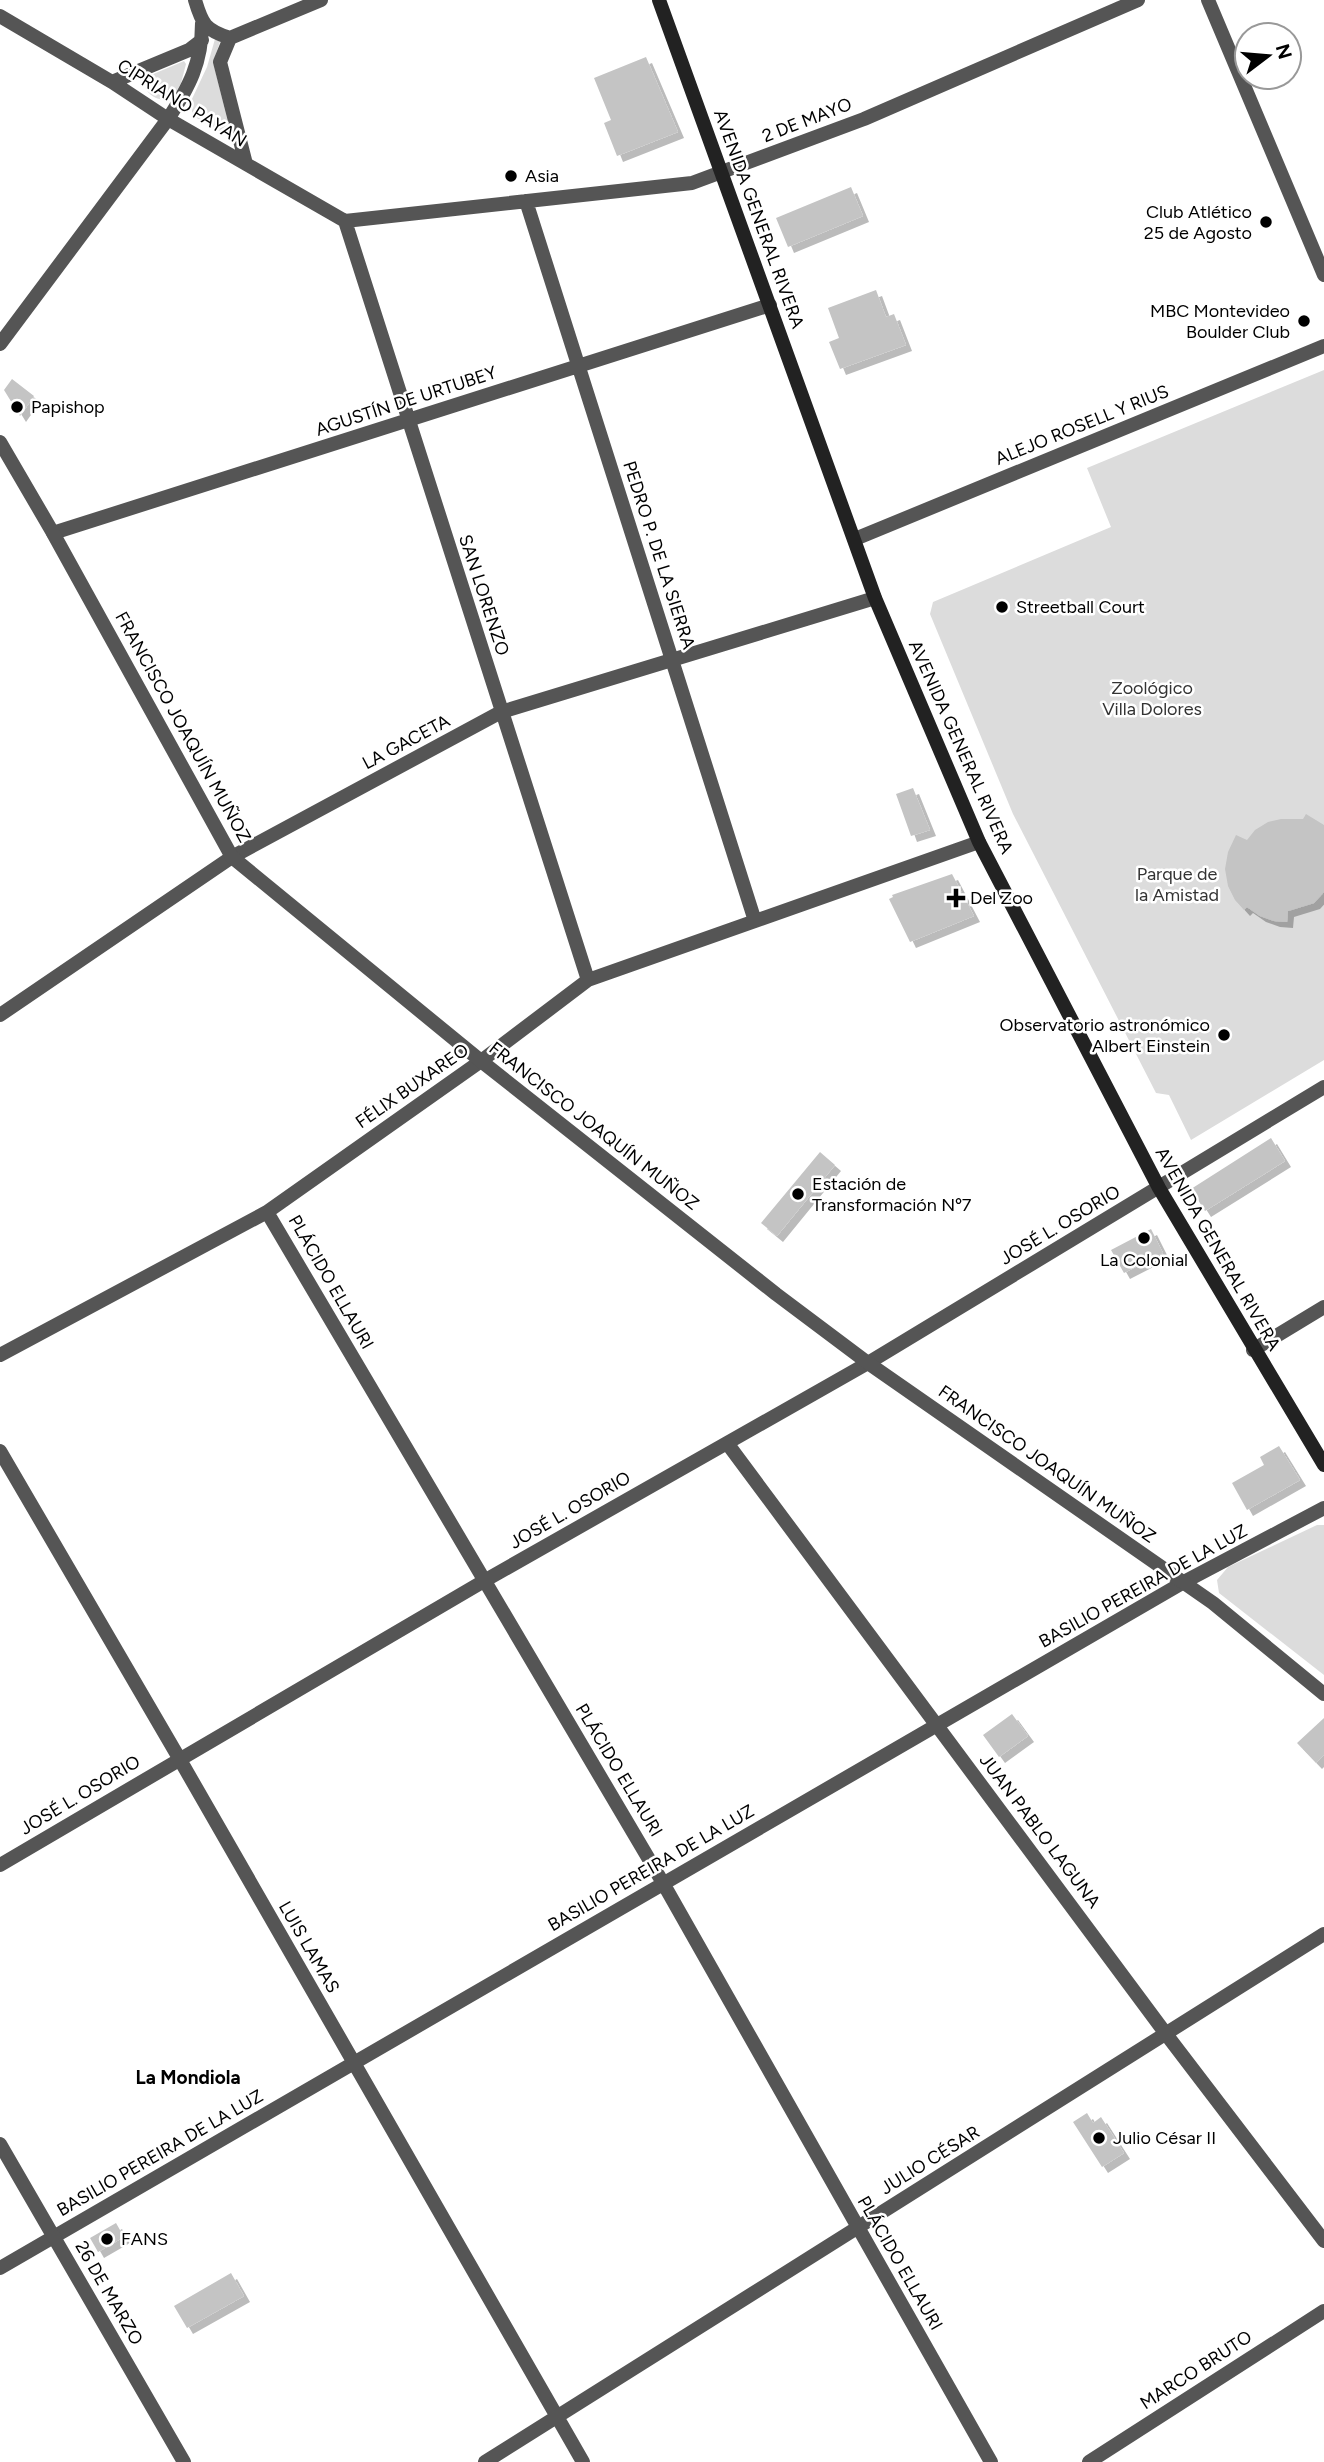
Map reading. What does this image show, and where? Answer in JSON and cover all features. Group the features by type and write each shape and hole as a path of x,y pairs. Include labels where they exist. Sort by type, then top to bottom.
{"main road":[{"name":"AVENIDA GENERAL RIVERA","path":"659,0 875,598 979,842 1159,1188 1253,1350 1324,1465"}],"street":[{"path":"0,344 169,119 190,85 200,57 202,40 202,23 195,0"},
{"path":"202,23 215,34 230,38 321,0"},
{"name":"2 DE MAYO","path":"345,221 692,183 864,119 1138,0"},
{"path":"1208,0 1324,275"},
{"name":"CIPRIANO PAYAN","path":"0,16 169,119 345,221"},
{"path":"230,38 220,62 246,164"},
{"path":"111,82 189,50 202,40"},
{"name":"PEDRO P. DE LA SIERRA","path":"526,201 755,921"},
{"name":"SAN LORENZO","path":"345,221 588,980"},
{"name":"AGUSTÍN DE URTUBEY","path":"53,533 770,305"},
{"name":"ALEJO ROSELL Y RIUS","path":"855,539 1324,346"},
{"name":"FRANCISCO JOAQUÍN MUÑOZ","path":"0,442 232,857 481,1061 776,1294 868,1363 1213,1603 1324,1694"},
{"name":"LA GACETA","path":"0,1015 232,857 501,712 875,598"},
{"name":"FÉLIX BUXAREO","path":"0,1355 267,1212 481,1061 588,980 979,842"},
{"name":"JOSÉ L. OSORIO","path":"0,1865 484,1581 868,1363 1324,1087"},
{"name":"PLÁCIDO ELLAURI","path":"267,1212 663,1883 991,2462"},
{"path":"1253,1350 1324,1307"},
{"name":"JUAN PABLO LAGUNA","path":"727,1443 1166,2034 1324,2241"},
{"name":"LUIS LAMAS","path":"0,1451 583,2462"},
{"name":"BASILIO PEREIRA DE LA LUZ","path":"0,2268 1184,1582 1324,1508"},
{"name":"JULIO CÉSAR","path":"485,2462 1324,1934"},
{"name":"26 DE MARZO","path":"0,2144 184,2462"},
{"name":"MARCO BRUTO","path":"1089,2462 1324,2311"}],"green space":[{"path":"215,39 220,42 213,62 230,130 224,134 195,117 192,112 191,101 207,67"},
{"path":"184,61 186,64 181,83 172,99 161,100 148,92 144,78"},
{"name":"Zoológico Villa Dolores","path":"1324,370 1324,1060 1191,1140 1169,1095 1156,1093 1013,814 930,614 933,602 1111,527 1087,468"},
{"path":"1317,1525 1324,1525 1324,1675 1219,1593 1217,1580 1228,1567"}],"building":[{"path":"646,57 678,132 617,156 604,123 611,120 594,78"},
{"path":"851,187 863,216 788,247 776,218"},
{"path":"876,290 886,317 894,314 906,345 840,369 829,342 839,338 828,308"},
{"path":"12,379 34,396 20,416 4,390"},
{"path":"913,788 930,830 911,836 896,794"},
{"path":"1306,814 1324,825 1324,892 1314,903 1288,911 1287,922 1260,916 1247,907 1244,910 1228,886 1225,869 1228,852 1236,835 1247,840 1255,830 1268,822 1303,819"},
{"path":"952,874 974,916 910,942 889,899 892,895"},
{"path":"1271,1138 1285,1161 1205,1211 1191,1189"},
{"name":"Estación de Transformación Nº7","path":"820,1152 835,1165 777,1236 761,1223"},
{"path":"1151,1229 1163,1253 1124,1273 1111,1250"},
{"path":"1279,1446 1300,1480 1247,1510 1232,1483 1264,1465 1260,1457"},
{"path":"1012,1714 1028,1736 999,1757 983,1735"},
{"path":"1324,1718 1324,1755 1316,1763 1297,1743"},
{"name":"Julio César II","path":"1087,2113 1093,2123 1101,2117 1124,2153 1102,2167 1073,2122"},
{"name":"FANS","path":"116,2223 124,2237 98,2252 90,2238"},
{"path":"231,2273 244,2296 187,2328 174,2306"}],"place":[{"name":"Asia","path":"511,176"},
{"name":"Club Atlético 25 de Agosto","path":"1266,222"},
{"name":"MBC Montevideo Boulder Club","path":"1304,321"},
{"name":"Papishop","path":"17,407"},
{"name":"Streetball Court","path":"1002,607"},
{"name":"Del Zoo","path":"956,898"},
{"name":"Observatorio astronómico Albert Einstein","path":"1224,1035"},
{"name":"Estación de Transformación Nº7","path":"798,1194"},
{"name":"La Colonial","path":"1144,1238"},
{"name":"Julio César II","path":"1099,2138"},
{"name":"FANS","path":"107,2239"}],"district":[{"name":"La Mondiola","path":"188,2077"}],"park label":[{"name":"Parque de la Amistad","path":"1177,884"}]}
